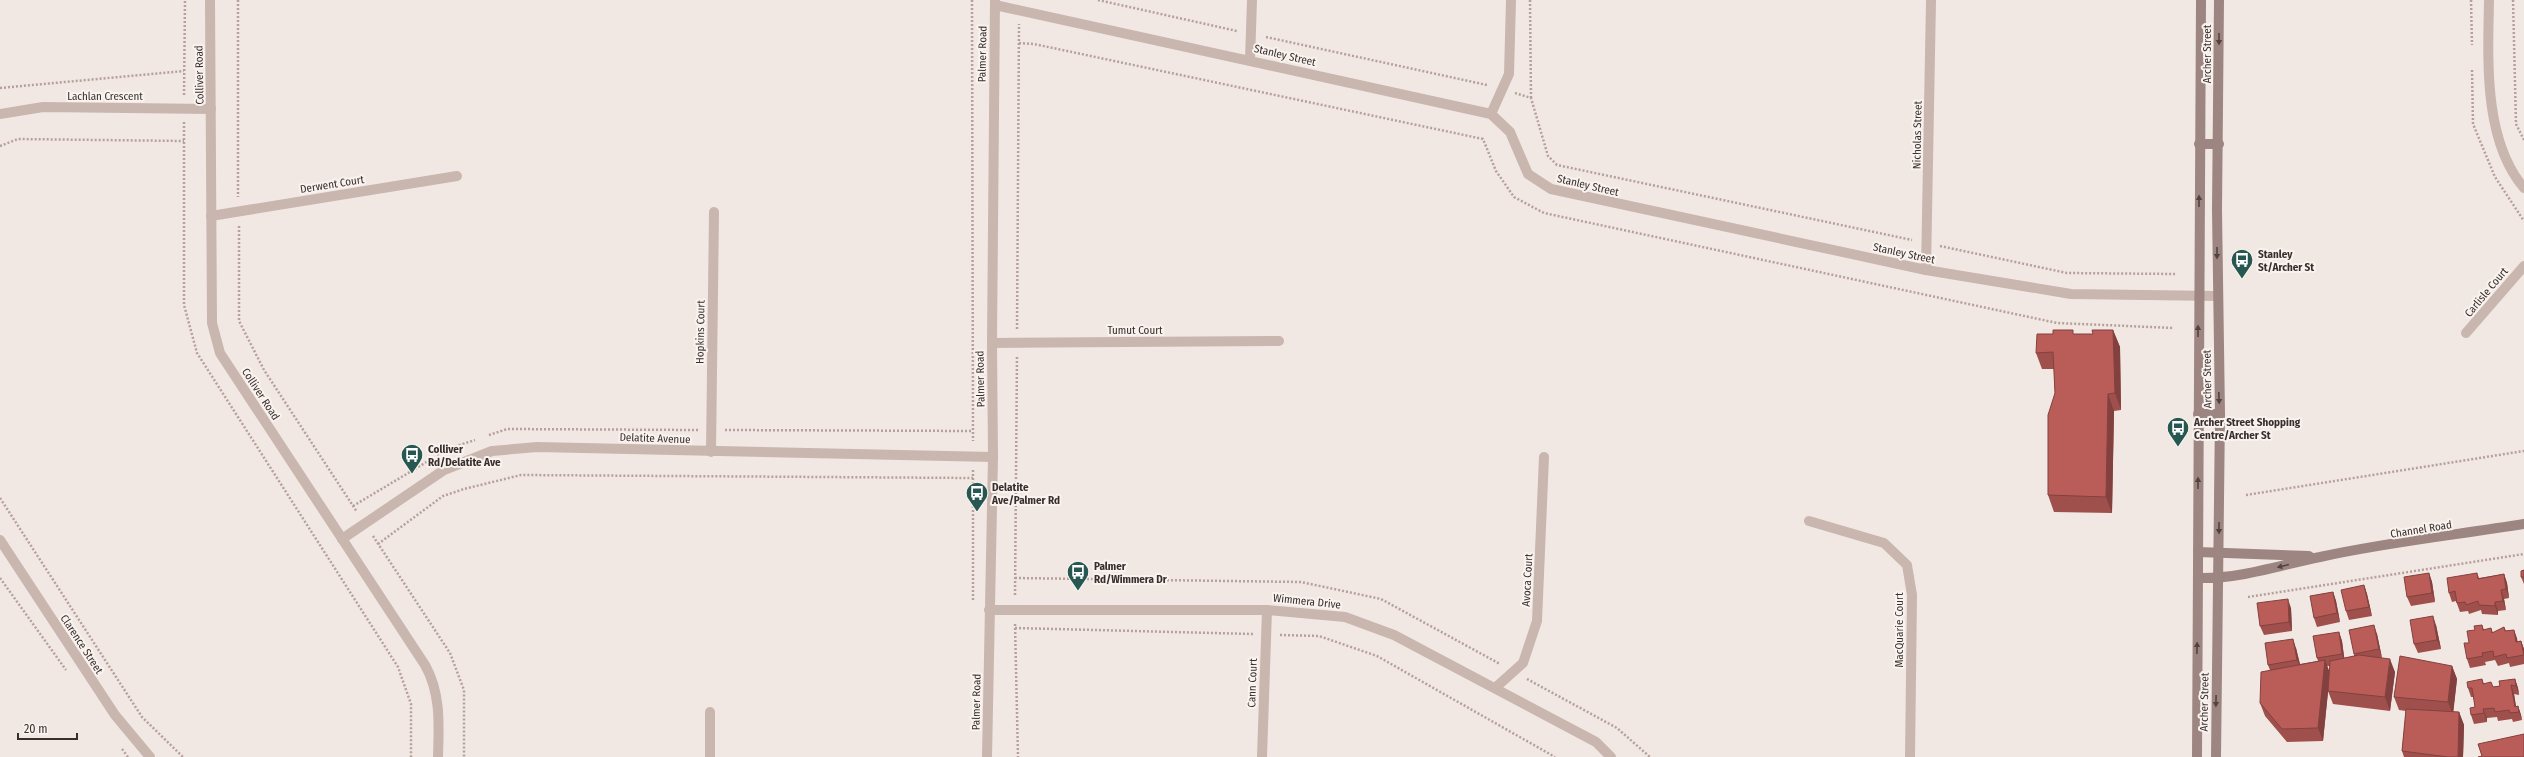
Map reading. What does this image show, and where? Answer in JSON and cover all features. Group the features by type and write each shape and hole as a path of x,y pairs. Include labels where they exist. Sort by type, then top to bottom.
{"main road":[{"name":"Archer Street","path":"2197,757 2198,297 2201,0"},
{"name":"Archer Street","path":"2216,757 2220,414 2218,296 2219,0"},
{"path":"2199,144 2219,144"},
{"path":"2198,414 2220,414"},
{"name":"Channel Road","path":"2198,578 2219,578 2257,572 2321,556 2524,524"},
{"name":"Channel Road","path":"2198,552 2321,556"}],"street":[{"name":"Colliver Road","path":"210,0 212,323 220,353 430,674 439,713 438,757"},
{"path":"1250,60 1252,0"},
{"path":"1491,114 1509,74 1512,0"},
{"name":"Nicholas Street","path":"1926,270 1930,0"},
{"path":"2488,0 2490,101 2499,143 2524,188"},
{"name":"Stanley Street","path":"995,2 1019,10 1491,114 1510,132 1528,174 1551,189 1926,270 2071,294 2198,297 2218,296"},
{"name":"Palmer Road","path":"987,757 993,457 992,343 995,2"},
{"name":"Lachlan Crescent","path":"0,114 43,107 211,109"},
{"name":"Derwent Court","path":"211,216 457,176"},
{"name":"Hopkins Court","path":"711,452 714,212"},
{"name":"Carlisle Court","path":"2466,333 2524,266"},
{"name":"Tumut Court","path":"992,343 1279,341"},
{"name":"Delatite Avenue","path":"342,539 444,470 492,451 537,447 993,457"},
{"name":"Avoca Court","path":"1495,688 1524,663 1537,621 1544,457"},
{"name":"MacQuarie Court","path":"1809,522 1884,543 1907,565 1912,596 1910,757"},
{"name":"Clarence Street","path":"0,540 115,715 150,757"},
{"name":"Wimmera Drive","path":"989,610 1267,610 1345,617 1394,635 1495,688 1596,742 1611,757"},
{"name":"Cann Court","path":"1262,757 1267,610"},
{"path":"710,712 710,757"}],"path":[{"path":"238,0 239,321 264,370 450,653 464,690 464,757"},
{"path":"972,0 974,605"},
{"path":"1098,0 1503,90 1531,98"},
{"path":"1530,0 1531,98 1548,156 1557,165 2067,273 2175,274"},
{"path":"2513,0 2516,124 2524,140"},
{"path":"1018,757 1015,610 1019,10"},
{"path":"0,88 184,70"},
{"path":"0,146 18,139 184,141"},
{"path":"2246,495 2524,451"},
{"path":"378,544 443,496 464,488 521,475 973,478"},
{"path":"0,498 142,717 183,757"},
{"path":"2248,598 2524,554"},
{"path":"0,578 68,674"},
{"path":"1015,628 1319,636 1377,656 1555,757"},
{"path":"118,744 128,757"}],"building":[{"path":"2053,330 2073,330 2073,334 2093,334 2092,330 2113,330 2115,393 2108,394 2106,497 2048,495 2048,415 2055,393 2053,352 2036,353 2037,334 2053,334"},
{"path":"2524,570 2524,577 2521,577 2521,571"},
{"path":"2429,573 2432,593 2407,597 2404,577"},
{"path":"2477,573 2478,579 2504,574 2506,589 2501,590 2503,601 2495,602 2495,606 2479,605 2478,601 2466,605 2465,602 2457,603 2455,591 2449,593 2447,578"},
{"path":"2364,585 2369,607 2346,611 2341,590"},
{"path":"2333,592 2337,613 2314,618 2310,596"},
{"path":"2288,599 2289,622 2260,626 2257,603"},
{"path":"2433,616 2437,640 2414,644 2410,620"},
{"path":"2374,625 2379,649 2354,654 2349,630"},
{"path":"2482,625 2483,630 2491,628 2492,633 2504,627 2505,631 2514,630 2516,642 2521,641 2524,655 2507,658 2506,654 2494,657 2493,651 2482,653 2483,656 2467,659 2464,643 2469,643 2467,631 2475,630 2474,626"},
{"path":"2339,632 2342,654 2317,658 2313,636"},
{"path":"2293,639 2297,660 2268,665 2265,643"},
{"path":"2359,655 2390,659 2385,697 2328,691 2330,661"},
{"path":"2400,656 2452,666 2448,702 2394,697"},
{"path":"2325,660 2318,728 2282,729 2260,703 2261,672"},
{"path":"2482,679 2483,684 2491,682 2493,687 2500,686 2499,681 2515,679 2516,686 2511,685 2515,707 2518,706 2519,712 2510,713 2509,710 2495,712 2494,708 2483,709 2484,713 2471,715 2470,708 2475,707 2472,688 2468,688 2467,682"},
{"path":"2406,709 2459,712 2458,757 2402,751"},
{"path":"2524,734 2524,757 2478,757 2482,756 2478,744"}],"place":[{"name":"Stanley St/Archer St","path":"2242,280"},
{"name":"Archer Street Shopping Centre/Archer St","path":"2178,448"},
{"name":"Colliver Rd/Delatite Ave","path":"412,474"},
{"name":"Delatite Ave/Palmer Rd","path":"977,512"},
{"name":"Palmer Rd/Wimmera Dr","path":"1078,592"}]}
